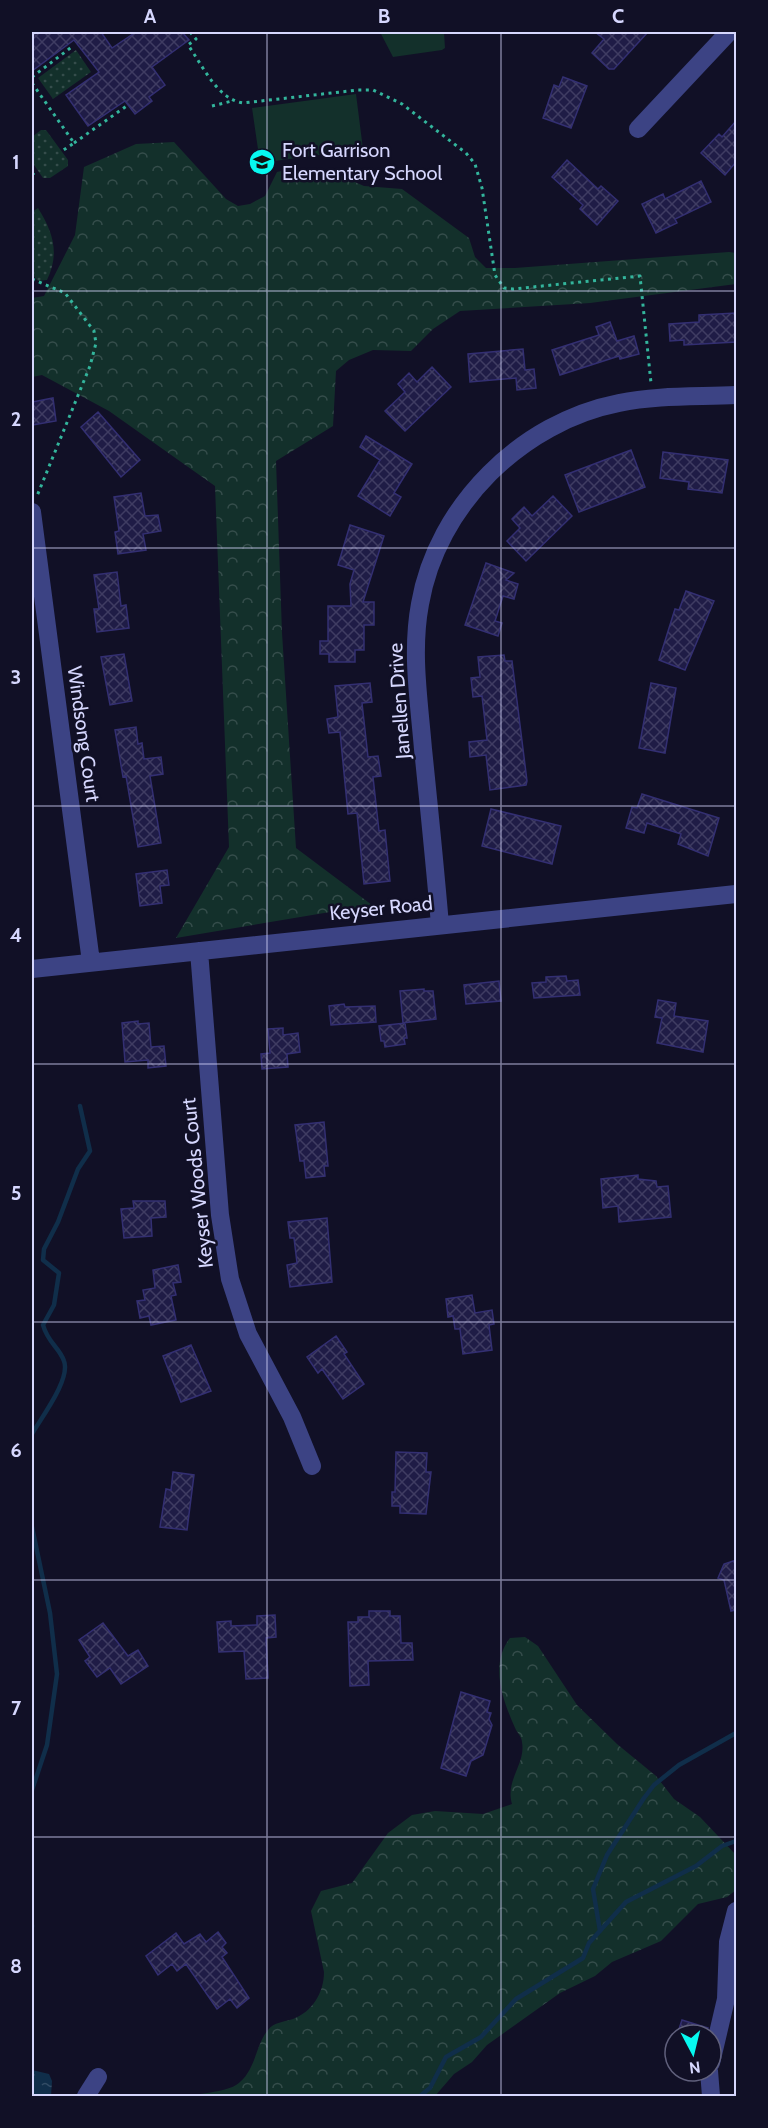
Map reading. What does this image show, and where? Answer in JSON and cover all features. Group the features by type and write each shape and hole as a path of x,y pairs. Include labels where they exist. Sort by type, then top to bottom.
{"street":[{"path":"638,129 729,32"},
{"name":"Janellen Drive","path":"440,925 416,651 420,602 444,538 465,503 495,467 519,446 546,430 598,408 620,403 652,398 736,395"},
{"name":"Windsong Court","path":"32,512 91,962"},
{"name":"Keyser Road","path":"32,969 736,894"},
{"name":"Keyser Woods Court","path":"199,951 220,1215 230,1279 248,1334 292,1417 312,1466"},
{"path":"720,2023 726,1999 728,1942 736,1911"},
{"path":"86,2097 98,2077"}],"path":[{"path":"190,32 196,39 188,45 223,94 232,101"},
{"path":"32,77 73,46"},
{"path":"32,83 74,143"},
{"path":"212,106 232,101 243,103 358,90 373,90 402,104 466,153 475,164 482,188 495,275 504,288 513,290 640,276 651,386"},
{"path":"62,151 128,105"},
{"path":"32,175 37,170"},
{"path":"32,279 65,293 94,331 96,343 90,366 41,482 32,512"}],"green space":[{"path":"380,32 444,32 445,48 393,57"},
{"path":"76,50 91,72 53,99 38,78"},
{"path":"356,94 363,149 260,163 252,108"},
{"path":"41,130 46,130 68,160 68,166 50,178 43,178 32,162 32,137"},
{"path":"174,142 226,199 238,206 250,204 265,196 277,172 286,170 339,175 364,186 402,189 469,238 475,257 486,268 736,253 736,284 590,303 460,311 433,329 411,351 373,350 349,360 336,371 333,426 276,461 282,633 296,848 372,905 176,938 229,847 215,486 109,411 42,375 32,377 32,298 44,296 75,235 84,167 136,144"},
{"path":"38,208 51,234 54,252 47,280 38,281 32,274 32,212"},
{"path":"525,1637 538,1646 577,1705 617,1744 656,1776 674,1799 700,1817 736,1855 736,1890 727,1897 698,1904 661,1941 612,1962 595,1976 560,1993 487,2045 472,2062 454,2074 435,2096 192,2096 224,2090 240,2082 253,2063 270,2027 300,2016 316,2001 322,1987 324,1972 311,1911 321,1891 352,1883 388,1833 412,1815 435,1811 483,1814 512,1804 511,1787 521,1758 522,1742 503,1695 499,1671 500,1660 510,1638"}],"water":[{"path":"32,2070 49,2074 52,2081 51,2096 32,2096"}],"building":[{"path":"32,32 101,32 112,48 136,32 182,32 189,40 152,67 165,85 149,97 152,101 135,114 125,101 88,126 66,95 99,72 74,40 32,71"},
{"path":"595,32 648,32 614,69 609,69 592,53 604,39"},
{"path":"563,77 587,86 571,128 543,118 554,85 559,87"},
{"path":"736,121 736,162 725,175 701,153 719,134 722,137"},
{"path":"567,160 598,189 601,186 618,201 597,225 580,209 583,205 552,177"},
{"path":"701,181 711,202 675,219 677,223 656,233 642,204 663,194 665,199"},
{"path":"736,313 736,342 684,345 684,340 670,341 669,324 699,322 699,315"},
{"path":"610,322 617,341 634,336 639,354 620,359 619,356 560,375 552,350 599,335 596,327"},
{"path":"523,349 525,370 534,369 536,388 517,390 516,378 470,382 468,354"},
{"path":"432,367 451,387 405,431 385,411 405,392 398,384 409,373 417,382"},
{"path":"53,398 56,421 32,425 32,402"},
{"path":"98,412 140,460 121,477 81,427"},
{"path":"366,436 412,464 394,493 401,497 390,516 358,496 380,460 360,447"},
{"path":"631,450 645,487 579,512 565,475"},
{"path":"663,452 728,460 722,493 688,489 689,482 660,478"},
{"path":"141,493 145,516 158,515 161,531 143,534 146,550 118,554 115,532 119,531 114,497"},
{"path":"553,496 572,516 526,561 507,541 520,528 512,519 524,507 532,516"},
{"path":"350,525 384,536 363,602 374,602 374,625 364,625 364,650 355,650 355,662 329,662 329,654 320,654 320,641 328,641 328,606 351,606 350,584 354,570 338,565"},
{"path":"486,563 514,573 506,580 518,584 514,599 503,596 495,621 502,623 498,636 465,625"},
{"path":"117,572 121,606 126,605 129,628 97,632 94,609 99,609 94,575"},
{"path":"686,591 714,601 685,670 659,660 675,609 679,610"},
{"path":"124,654 132,701 110,705 101,657"},
{"path":"504,655 505,661 512,661 527,781 526,785 490,790 486,755 470,757 469,742 487,740 482,696 473,697 471,678 480,677 478,657"},
{"path":"370,683 372,702 362,703 368,757 378,756 381,776 373,777 379,831 385,830 390,881 364,884 357,813 348,814 340,732 329,733 327,719 338,717 335,686"},
{"path":"651,683 676,688 665,753 639,748"},
{"path":"136,727 138,744 142,743 144,759 161,757 163,774 150,776 161,843 138,847 126,776 123,777 115,730"},
{"path":"642,794 719,818 708,856 678,844 681,834 647,823 644,833 626,828 632,807 637,808"},
{"path":"491,809 561,826 552,864 482,846"},
{"path":"167,870 169,885 160,886 162,903 140,906 136,874"},
{"path":"566,976 567,981 578,980 580,995 534,998 532,983 546,982 546,977"},
{"path":"499,981 501,1001 466,1004 464,985"},
{"path":"424,989 424,991 433,991 436,1019 403,1023 400,991"},
{"path":"658,1000 676,1003 674,1016 708,1021 703,1052 657,1043 662,1018 655,1017"},
{"path":"344,1004 345,1007 375,1006 376,1022 331,1025 329,1006"},
{"path":"138,1021 138,1024 149,1023 151,1047 164,1046 166,1066 148,1068 148,1060 125,1062 122,1023"},
{"path":"405,1023 407,1038 404,1038 405,1044 385,1047 384,1041 381,1041 379,1026"},
{"path":"283,1028 283,1035 298,1033 300,1052 287,1054 288,1067 262,1069 261,1054 270,1053 268,1029"},
{"path":"324,1122 328,1166 324,1166 325,1176 306,1178 304,1161 300,1161 295,1125"},
{"path":"638,1175 638,1179 656,1181 657,1187 668,1186 671,1217 619,1222 618,1206 603,1208 601,1179"},
{"path":"133,1201 165,1201 166,1217 151,1218 152,1236 124,1238 121,1209 134,1208"},
{"path":"327,1218 332,1282 290,1287 287,1265 297,1263 294,1238 290,1238 288,1222"},
{"path":"178,1265 181,1282 173,1283 176,1295 171,1296 176,1320 151,1325 149,1316 140,1318 137,1301 145,1300 143,1290 155,1288 153,1270"},
{"path":"472,1295 475,1313 492,1310 494,1324 489,1325 492,1350 463,1354 460,1329 455,1329 453,1316 448,1317 446,1299"},
{"path":"336,1336 347,1352 344,1354 364,1384 343,1399 322,1369 318,1373 307,1357"},
{"path":"191,1345 211,1391 181,1402 163,1356"},
{"path":"396,1452 427,1453 426,1472 431,1472 426,1514 400,1513 400,1506 392,1506 392,1492 395,1492"},
{"path":"173,1472 194,1475 187,1530 160,1527 166,1489 171,1490"},
{"path":"736,1560 736,1610 731,1611 724,1580 718,1578 724,1564"},
{"path":"369,1611 390,1611 390,1616 400,1616 401,1643 412,1643 413,1660 368,1661 369,1685 350,1686 348,1622 358,1622 358,1617 369,1617"},
{"path":"275,1615 276,1637 266,1638 268,1678 246,1679 244,1651 219,1652 217,1622 231,1621 231,1626 257,1625 257,1616"},
{"path":"103,1623 128,1656 138,1650 148,1666 121,1684 110,1668 97,1677 85,1661 90,1657 79,1640"},
{"path":"461,1692 490,1701 487,1712 491,1713 489,1719 492,1725 483,1755 471,1761 466,1776 441,1768"},
{"path":"218,1932 226,1943 222,1947 227,1953 222,1957 249,1998 237,2008 230,1999 217,2009 186,1964 177,1971 172,1964 158,1975 146,1956 176,1933 184,1944 200,1934 206,1942"}],"waterway":[{"path":"32,1434 59,1388 65,1369 62,1356 43,1325 54,1305 59,1273 43,1260 44,1249 58,1222 78,1169 90,1151 80,1106"},
{"path":"32,1527 50,1613 57,1674 47,1745 32,1790"},
{"path":"600,1931 593,1889 607,1855 644,1798 654,1785 679,1765 736,1733"},
{"path":"420,2096 430,2088 446,2057 481,2037 516,1999 583,1958 589,1943 626,1902 696,1866 722,1846 736,1841"}],"place":[{"name":"Fort Garrison Elementary School","path":"262,162"}]}
